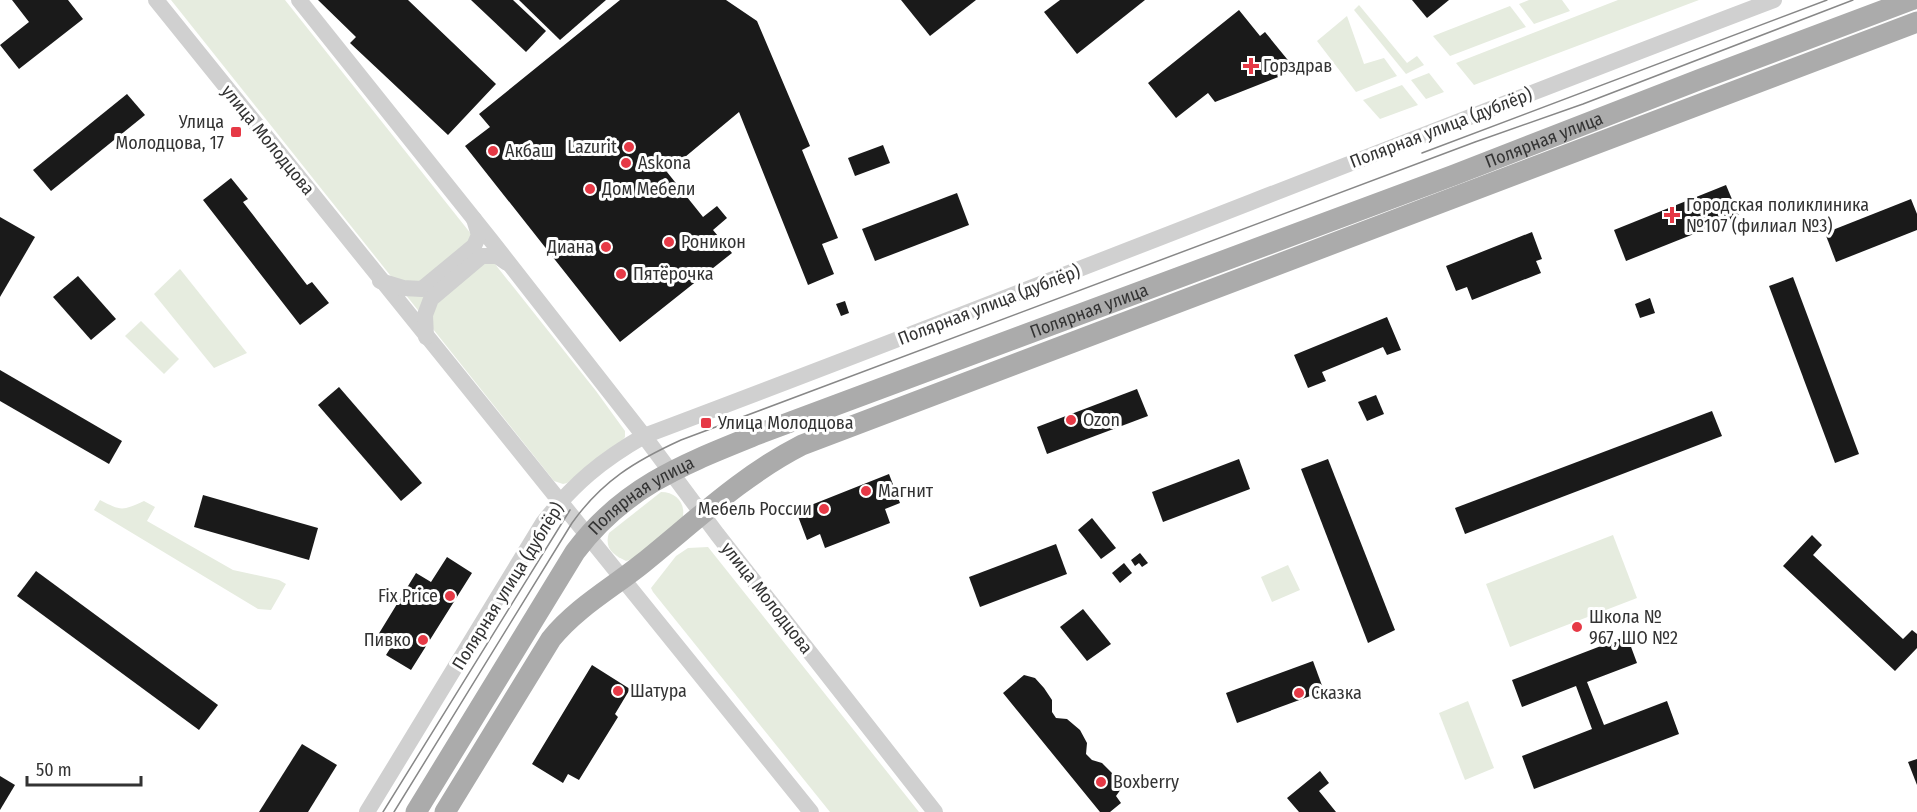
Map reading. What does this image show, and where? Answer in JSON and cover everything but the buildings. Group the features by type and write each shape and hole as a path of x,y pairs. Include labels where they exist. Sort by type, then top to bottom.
{"main road":[{"name":"Полярная улица","path":"416,812 575,552 604,519 652,481 670,471 761,433 1463,171 1911,0"},
{"name":"Полярная улица","path":"445,812 551,639 575,613 623,578 772,460 802,445 1453,195 1917,22"}],"street":[{"name":"улица Молодцова","path":"156,0 811,812"},
{"name":"улица Молодцова","path":"299,0 512,267 935,812"},
{"name":"Полярная улица (дублёр)","path":"367,812 543,523 560,501 599,464 644,436 1117,256 1470,116 1774,0"},
{"path":"380,280 403,288 422,289 474,246 479,235 474,219"},
{"name":"улица Молодцова","path":"426,337 424,315 431,299 482,256 497,256 512,267"}],"shaded area":[{"path":"171,0 285,0 596,391 625,431 625,437 621,442 567,483 554,481"},
{"path":"1529,0 1562,0 1570,11 1534,24 1519,4"},
{"path":"1618,0 1699,0 1474,85 1456,63"},
{"path":"1359,5 1407,63 1417,56 1424,65 1406,74 1354,10"},
{"path":"1510,6 1526,27 1450,56 1433,36"},
{"path":"1347,16 1364,64 1384,58 1397,76 1356,92 1317,41"},
{"path":"1429,73 1444,92 1426,99 1411,80"},
{"path":"1402,85 1418,105 1380,119 1363,100"},
{"path":"180,269 247,353 214,368 154,294"},
{"path":"141,321 179,359 164,374 125,336"},
{"path":"661,492 672,494 679,500 683,509 682,520 632,559 626,561 617,556 609,547 609,533"},
{"path":"100,500 122,508 144,501 155,507 147,521 233,570 279,580 286,584 271,610 258,609 94,510"},
{"path":"1613,535 1637,598 1510,647 1486,584"},
{"path":"708,547 919,812 830,812 653,592 651,588 676,556 688,548"},
{"path":"1288,565 1300,590 1272,602 1261,577"},
{"path":"1468,701 1494,768 1465,780 1439,713"}],"tram line":[{"path":"1422,153 1827,0"},
{"path":"394,812 572,523 595,495 634,464 681,440 1475,142 1583,104 1853,0"},
{"path":"383,812 570,510"}],"place":[{"name":"Горздрав","path":"1251,66"},
{"name":"Улица Молодцова, 17","path":"236,132"},
{"name":"Lazurit","path":"629,147"},
{"name":"Акбаш","path":"493,151"},
{"name":"Askona","path":"626,163"},
{"name":"Дом Мебели","path":"590,189"},
{"name":"Городская поликлиника №107 (филиал №3)","path":"1672,215"},
{"name":"Роникон","path":"669,242"},
{"name":"Диана","path":"606,247"},
{"name":"Пятёрочка","path":"621,274"},
{"name":"Ozon","path":"1071,420"},
{"name":"Улица Молодцова","path":"706,423"},
{"name":"Магнит","path":"866,491"},
{"name":"Мебель России","path":"824,509"},
{"name":"Fix Price","path":"450,596"},
{"name":"Школа № 967, ШО №2","path":"1577,627"},
{"name":"Пивко","path":"423,640"},
{"name":"Шатура","path":"618,691"},
{"name":"Сказка","path":"1299,693"},
{"name":"Boxberry","path":"1101,782"}]}
